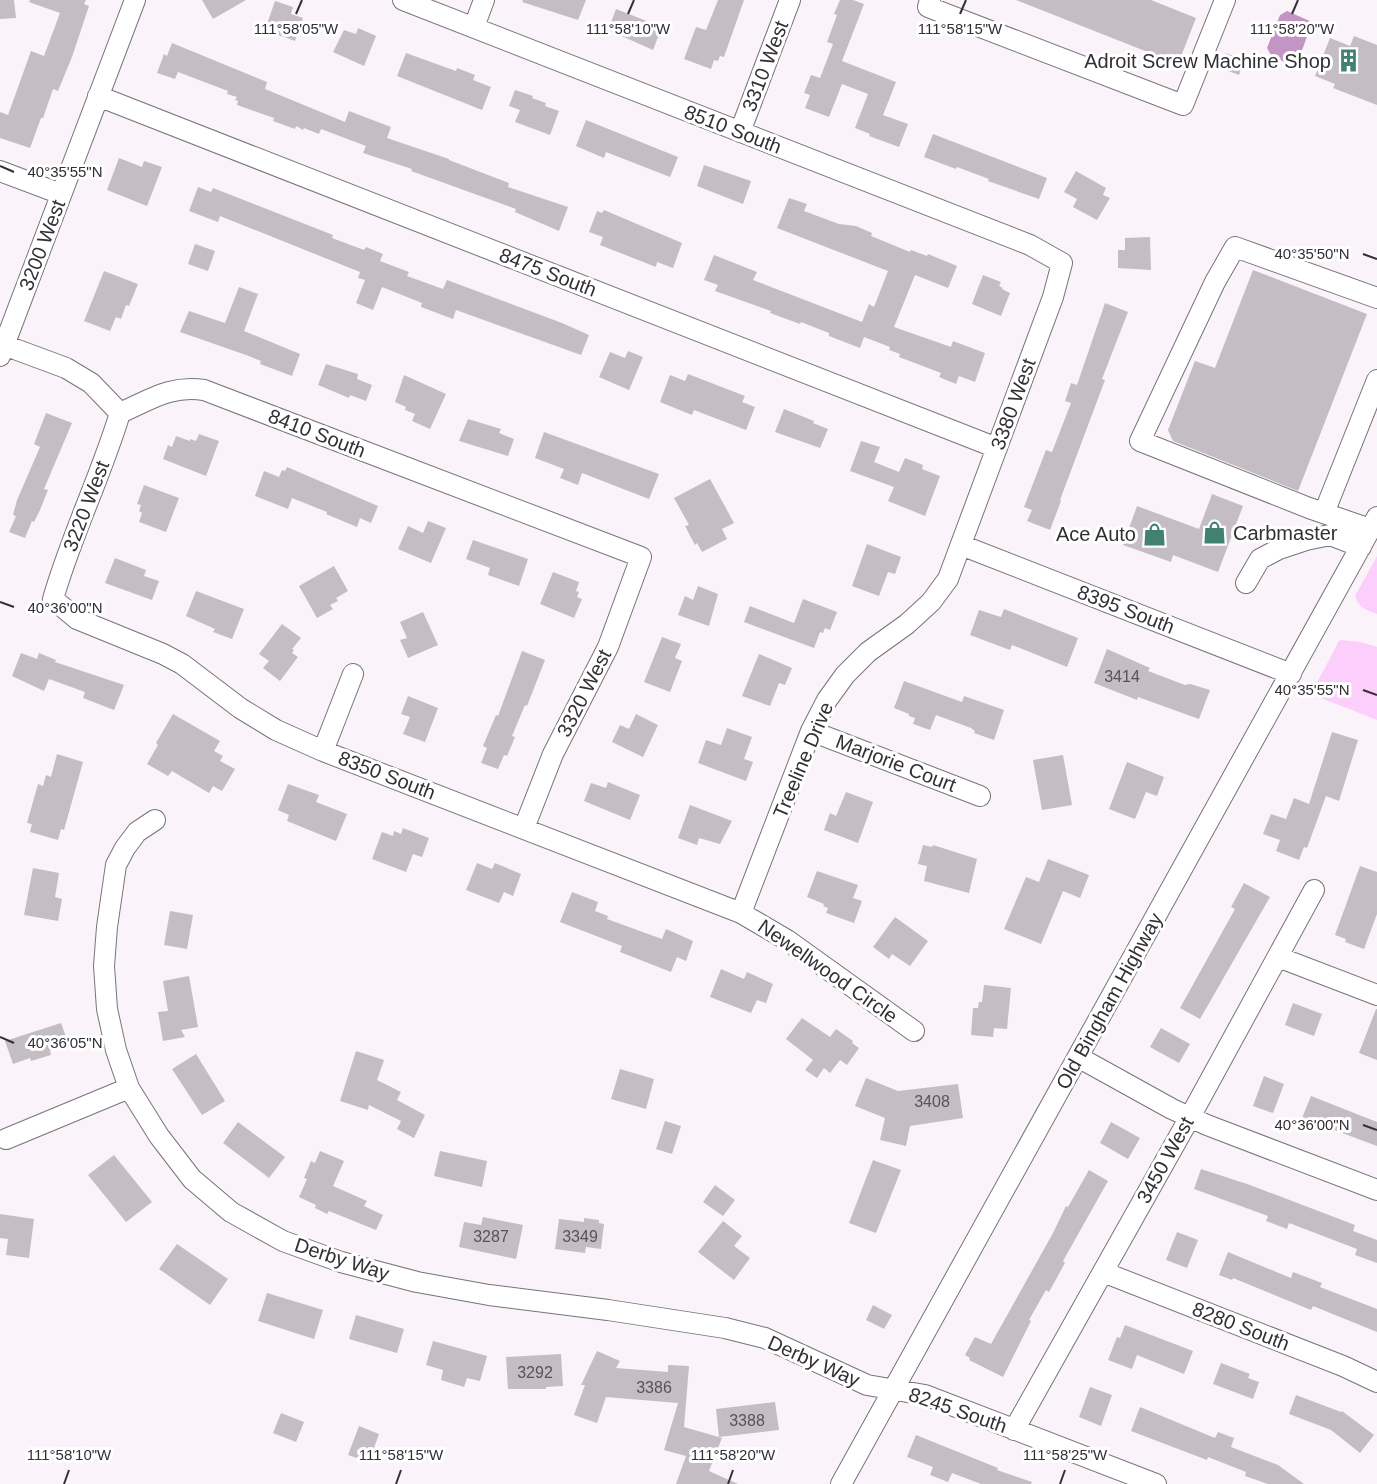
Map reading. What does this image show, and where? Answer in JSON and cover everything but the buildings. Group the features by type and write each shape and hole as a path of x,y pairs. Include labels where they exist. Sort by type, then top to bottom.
{"street":[{"name":"3200 West","path":"2,351 135,0"},
{"name":"8510 South","path":"403,0 1029,245 1062,263"},
{"path":"474,27 484,0"},
{"name":"3310 West","path":"740,132 790,0"},
{"path":"930,0 927,7 1183,105 1225,0"},
{"name":"8475 South","path":"99,96 997,448"},
{"path":"0,171 61,195"},
{"path":"1374,523 1324,513 1140,441 1215,282 1235,247 1377,298"},
{"name":"3380 West","path":"962,545 1053,297 1062,263"},
{"path":"2,351 66,368 91,383 120,413"},
{"path":"1324,513 1377,380"},
{"name":"8410 South","path":"120,413 173,389 186,387 204,390 641,557"},
{"name":"3220 West","path":"53,599 61,569 113,437 120,413"},
{"name":"Old Bingham Highway","path":"841,1484 1374,523"},
{"path":"1246,583 1260,559 1297,543 1330,535 1361,547"},
{"name":"8395 South","path":"962,545 1291,674"},
{"name":"Treeline Drive","path":"741,913 811,731 827,700 845,675 868,652 907,624 931,602 948,579 962,545"},
{"name":"3320 West","path":"524,828 553,754 608,647 641,557"},
{"name":"8350 South","path":"53,599 77,620 132,641 182,664 240,708 276,730 323,751 741,913"},
{"path":"323,751 353,674"},
{"name":"Marjorie Court","path":"811,731 980,796"},
{"name":"Derby Way","path":"155,820 137,832 124,848 116,865 104,966 106,1009 116,1050 129,1088 159,1136 192,1179 231,1212 293,1244 341,1262 417,1282 489,1295 725,1328 765,1338 867,1386 894,1389"},
{"name":"3450 West","path":"1014,1430 1190,1117 1314,890"},
{"name":"Newellwood Circle","path":"741,913 786,940 914,1031"},
{"path":"1278,957 1377,995"},
{"path":"1078,1057 1190,1117 1377,1190"},
{"path":"6,1139 129,1088"},
{"name":"8280 South","path":"1103,1272 1343,1366 1377,1382"},
{"name":"8245 South","path":"894,1389 925,1395 1156,1484"}],"shaded area":[{"path":"1287,11 1312,22 1299,59 1293,65 1272,57 1267,48 1280,15"},
{"path":"1377,556 1377,614 1361,606 1355,596"},
{"path":"1339,641 1377,647 1377,720 1311,694"}],"place":[{"name":"Adroit Screw Machine Shop","path":"1349,61"},
{"name":"Carbmaster","path":"1215,533"},
{"name":"Ace Auto","path":"1154,534"}]}
